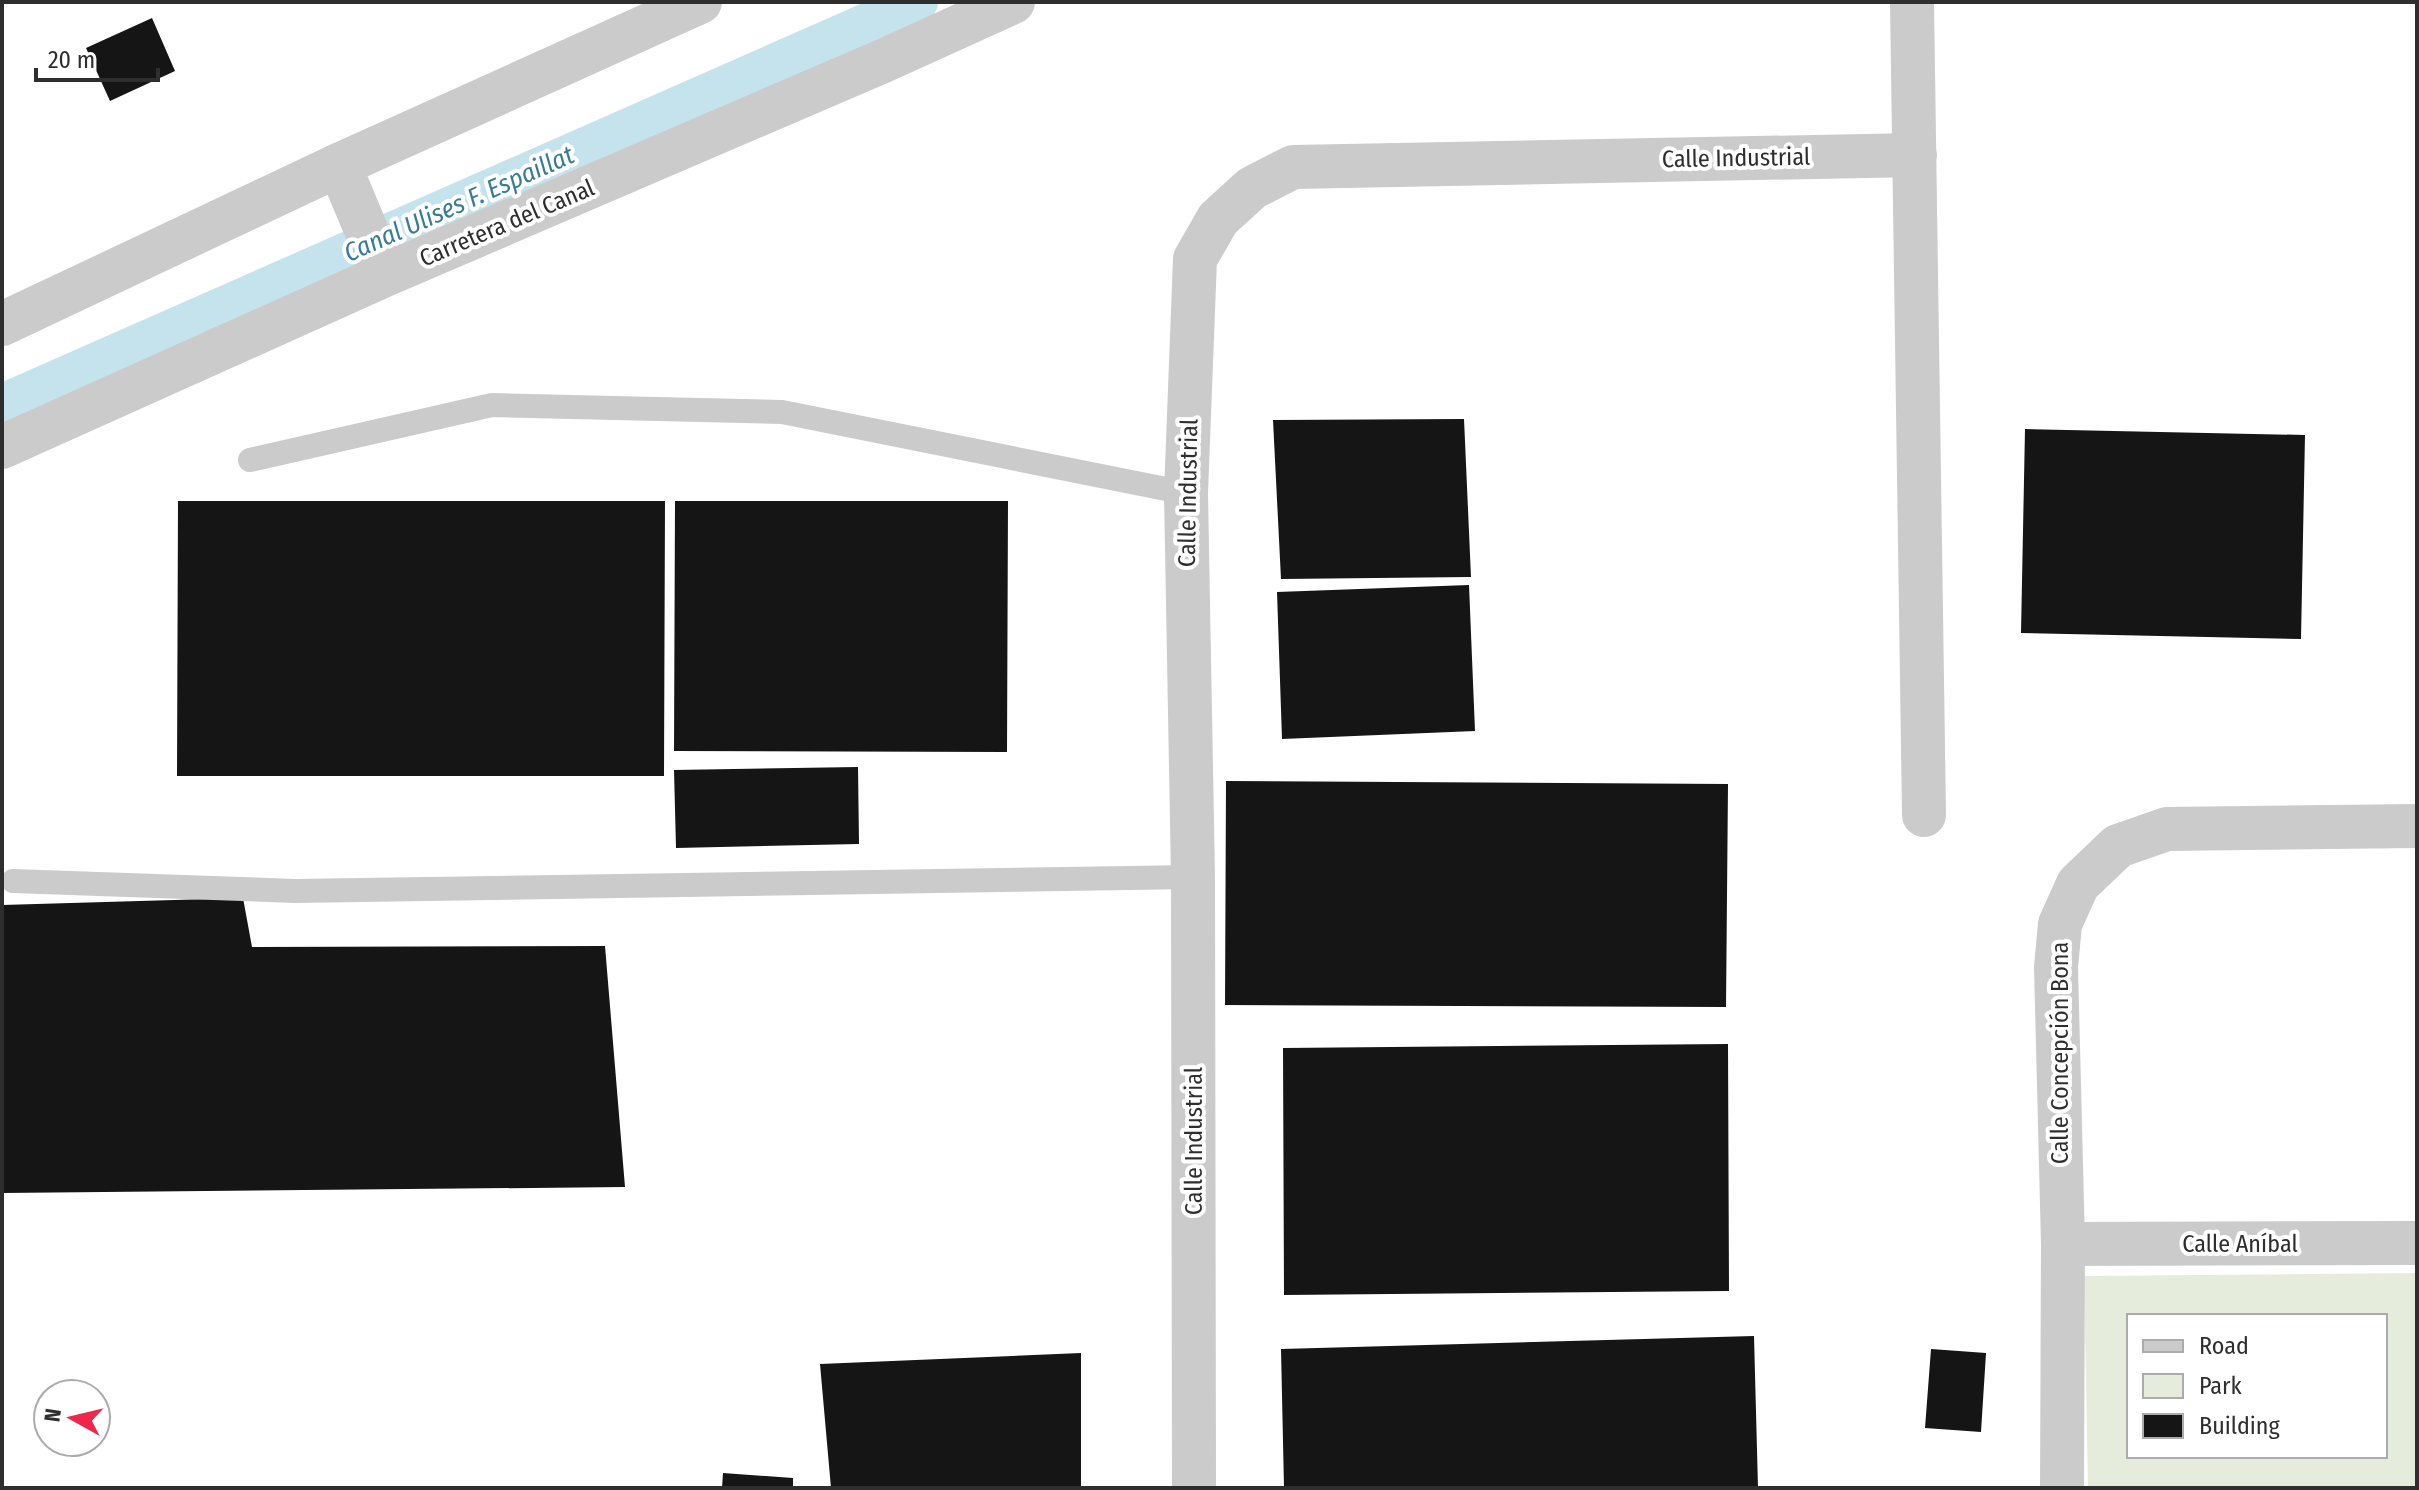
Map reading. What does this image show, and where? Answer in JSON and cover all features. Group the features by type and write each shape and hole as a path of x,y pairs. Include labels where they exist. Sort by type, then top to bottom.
{"street":[{"path":"2,324 346,183 700,2"},
{"name":"Carretera del Canal","path":"2,447 381,266 883,61 1013,2"},
{"path":"1912,2 1924,815"},
{"name":"Calle Industrial","path":"1194,1488 1193,877 1186,493 1195,259 1218,219 1252,188 1293,167 1915,155"},
{"path":"346,183 381,266"},
{"name":"Calle Concepción Bona","path":"2062,1488 2063,1244 2056,967 2060,924 2078,884 2118,846 2167,829 2417,826"},
{"name":"Calle Aníbal","path":"2063,1244 2417,1243"}],"lane":[{"path":"250,460 492,405 782,412 1186,493"},
{"path":"13,881 295,891 1193,877"}],"green space":[{"path":"2417,1273 2417,1488 2088,1488 2084,1276"}],"building":[{"path":"152,18 175,71 110,101 86,48"},
{"path":"1464,419 1471,577 1281,579 1273,420"},
{"path":"2025,429 2305,435 2301,639 2021,633"},
{"path":"178,501 665,501 664,776 177,776"},
{"path":"675,501 1008,501 1007,752 674,751"},
{"path":"1469,585 1475,731 1282,739 1277,592"},
{"path":"858,767 859,844 676,848 674,770"},
{"path":"1226,781 1728,784 1726,1007 1225,1005"},
{"path":"243,898 252,947 605,946 625,1187 2,1193 2,905"},
{"path":"1728,1044 1729,1291 1284,1295 1283,1048"},
{"path":"1754,1336 1758,1488 1284,1488 1281,1349"},
{"path":"1931,1349 1986,1353 1981,1432 1925,1428"},
{"path":"1081,1353 1081,1488 831,1488 820,1364"},
{"path":"723,1473 793,1478 793,1488 722,1488"}],"waterway":[{"name":"Canal Ulises F. Espaillat","path":"2,405 917,2"}]}
